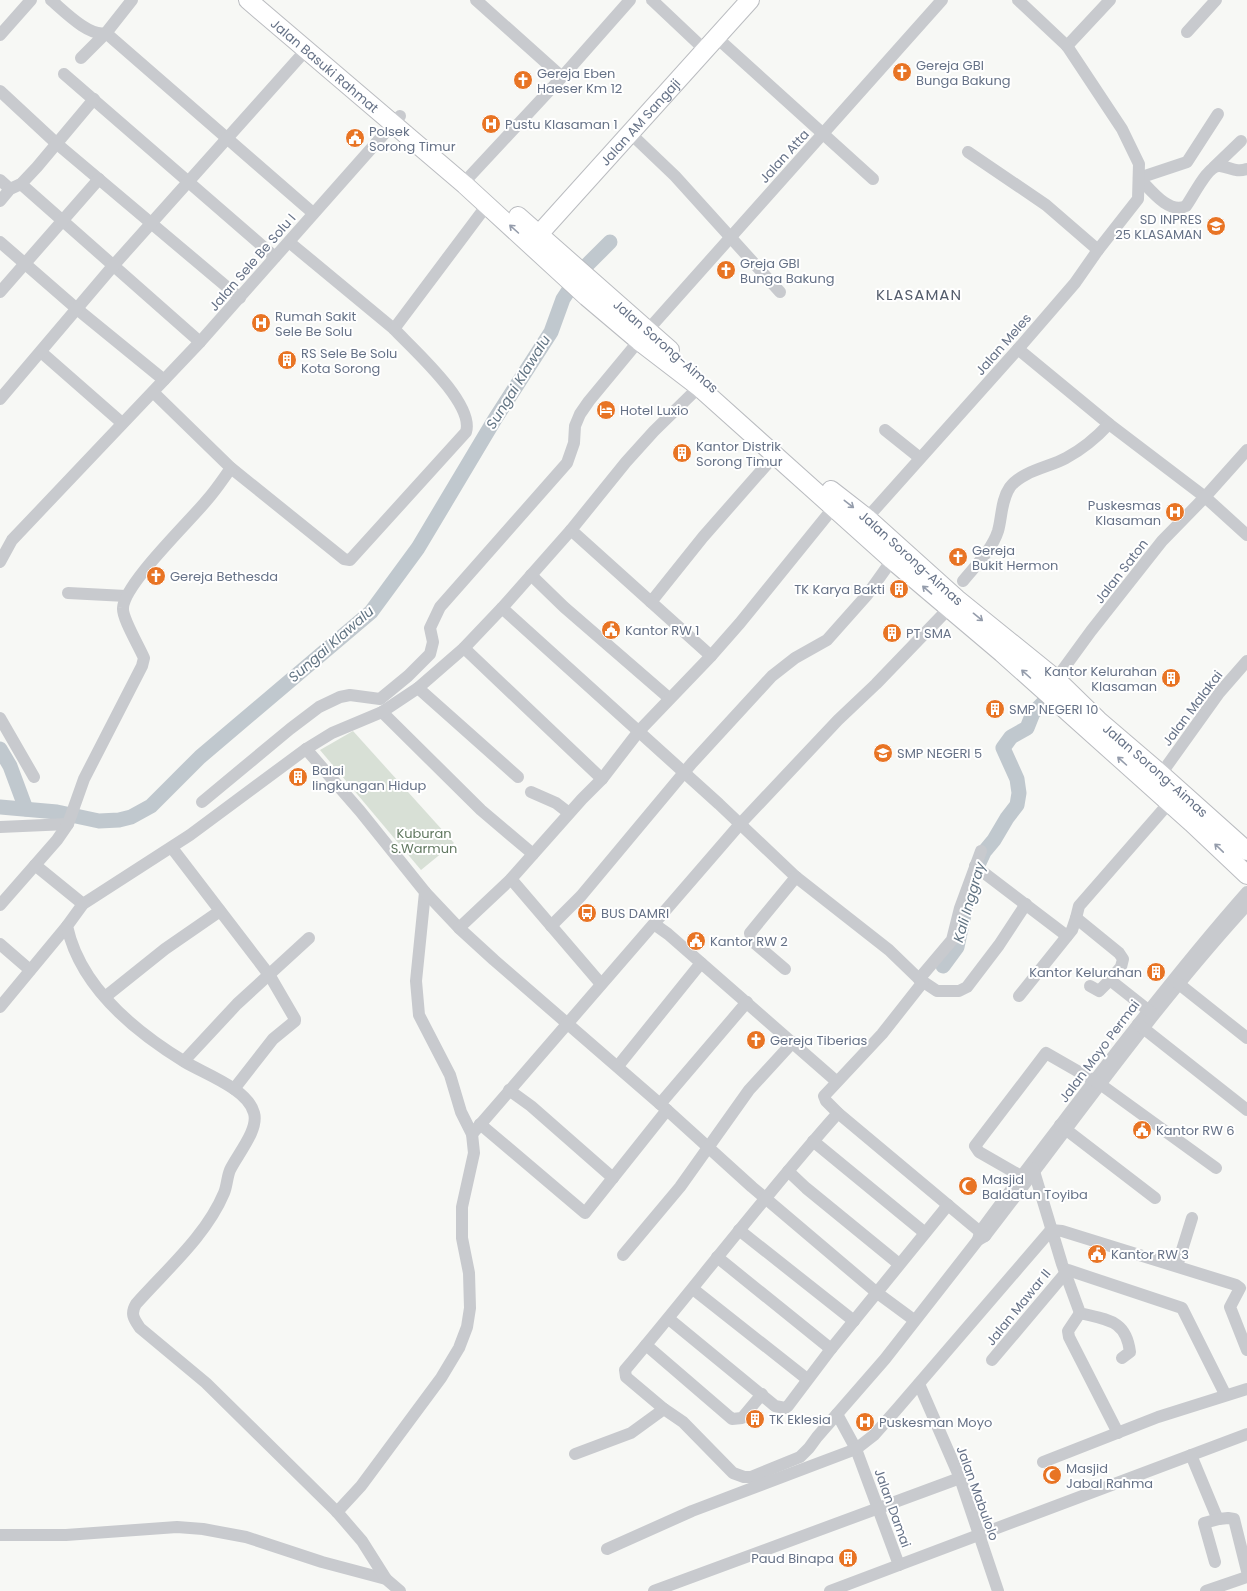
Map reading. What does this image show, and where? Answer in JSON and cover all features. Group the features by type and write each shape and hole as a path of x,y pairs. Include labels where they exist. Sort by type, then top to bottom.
{"highway":[{"name":"Jalan Basuki Rahmat","path":"248,0 306,50 470,176 568,271"},
{"name":"Jalan Basuki Rahmat","path":"267,0 487,205 535,239"},
{"name":"Jalan AM Sangaji","path":"535,239 750,0"},
{"name":"Jalan Sorong-Aimas","path":"568,271 643,336 868,518 1002,653 1247,875"},
{"name":"Jalan Sorong-Aimas","path":"643,336 699,388 892,560 1056,679 1098,720 1247,851"}],"street":[{"path":"0,35 31,0"},
{"path":"51,0 89,30 96,34 106,32"},
{"path":"80,58 106,32 132,0"},
{"path":"476,0 562,77"},
{"path":"470,176 562,77 630,0"},
{"path":"652,0 711,43 823,134 873,179"},
{"name":"Jalan Atta","path":"202,802 310,713 340,697 359,695 380,699 425,660 432,648 430,628 440,608 567,463 574,444 575,426 580,414 643,336 942,0"},
{"path":"1018,0 1067,46 1110,0"},
{"path":"1187,32 1216,0"},
{"path":"106,32 314,213"},
{"name":"Jalan Meles","path":"868,518 1075,283 1098,250 1138,199 1139,164 1131,145 1067,46"},
{"path":"1,398 113,266 190,182 306,50"},
{"path":"64,74 275,257"},
{"path":"0,91 56,143 240,298"},
{"path":"0,201 56,143 94,99"},
{"path":"1218,114 1186,162 1139,178 1162,200 1175,207 1181,208 1186,206 1207,174 1241,142"},
{"name":"Jalan Sele Be Solu I","path":"0,562 12,540 122,423 133,415 154,393 397,120"},
{"path":"631,134 675,176 780,292"},
{"path":"968,152 1046,205 1098,250"},
{"path":"1214,167 1218,165 1235,171 1247,169"},
{"path":"0,292 99,178"},
{"path":"0,180 15,186 62,220 200,342"},
{"path":"394,329 487,205"},
{"path":"0,242 77,309 164,380"},
{"path":"154,393 231,468 344,559 350,560 466,432 468,425 465,412 450,390 394,329 289,242"},
{"path":"1018,349 1109,424 1205,497 1247,535"},
{"path":"41,352 122,423"},
{"path":"0,1007 67,926 83,904 172,848 306,749 332,733 382,712 418,688 464,648 502,608 571,530 626,462 654,431 699,388"},
{"path":"963,581 988,551 994,540 1006,496 1010,487 1028,474 1065,459 1083,449 1109,424"},
{"path":"885,430 920,458"},
{"name":"Jalan Saton","path":"1056,679 1142,565 1183,518 1205,497 1247,450"},
{"path":"651,602 703,537 775,455"},
{"path":"0,905 57,840 69,819 84,779 144,661 140,648 124,616 123,609 126,596 148,568 208,500 231,468"},
{"path":"459,928 511,878 569,813 602,780 639,731 669,698 711,656 758,601 834,507"},
{"path":"571,530 711,656"},
{"path":"551,926 581,896 684,772 772,676 794,658 827,640 867,595 892,560"},
{"path":"531,575 564,607 669,698"},
{"path":"68,593 126,596"},
{"path":"472,1134 740,823 838,720 886,674 953,604"},
{"path":"502,608 740,823 796,877 889,950 921,980 937,991 959,991 966,987 999,945 1026,904"},
{"path":"464,648 562,744 602,780"},
{"name":"Jalan Malakai","path":"1161,774 1219,693 1247,661"},
{"path":"418,688 518,777"},
{"path":"382,712 481,810 533,854"},
{"path":"0,718 34,777"},
{"path":"306,749 360,810 425,892 459,928 567,1024 618,1066 765,1198 876,1292 914,1320"},
{"path":"531,792 556,802 569,813"},
{"path":"1019,996 1072,930 1079,906 1169,803"},
{"path":"0,827 69,819"},
{"path":"172,848 270,976 292,1012 295,1021 273,1038 234,1089"},
{"path":"746,1483 751,1477 800,1457 810,1448 817,1437 885,1359 981,1236 948,1205 838,1113 826,1101 824,1096 836,1081 882,1034 952,940 978,867 981,851"},
{"path":"35,865 83,904"},
{"path":"978,867 1067,936"},
{"path":"785,969 752,941 750,932 796,877"},
{"path":"511,878 601,984"},
{"path":"337,1512 361,1486 441,1378 459,1348 467,1327 470,1308 470,1273 462,1238 462,1207 474,1153 472,1134 462,1112 450,1075 419,1015 416,980 425,892"},
{"name":"Jalan Moyo Permai","path":"981,1236 1202,943 1247,892"},
{"name":"Jalan Moyo Permai","path":"1151,1012 1178,984 1207,948 1247,904"},
{"path":"105,997 165,949 220,911"},
{"path":"1076,918 1119,953 1123,959 1121,967 1099,991 1090,986"},
{"path":"654,924 794,1042 836,1081"},
{"path":"67,926 76,954 105,997 122,1016 184,1061 234,1089 243,1096 254,1113 255,1119 252,1132 229,1171 224,1193 211,1215 198,1236 136,1304 132,1312 132,1316 140,1328 206,1383 337,1512 362,1541 386,1579 400,1591"},
{"path":"184,1061 237,1004 270,976 309,938"},
{"path":"0,944 30,970"},
{"path":"618,1066 701,963"},
{"path":"1110,980 1151,1012"},
{"path":"1178,984 1247,1038"},
{"path":"480,1124 585,1213 613,1178 664,1107 747,1002"},
{"path":"1140,1026 1247,1110"},
{"path":"623,1255 680,1186 749,1090 794,1042"},
{"path":"1021,1176 976,1149 976,1144 1046,1054 1098,1082 1216,1168"},
{"path":"509,1090 531,1106 613,1178"},
{"path":"746,1483 733,1473 684,1422 664,1409 625,1374 625,1370 669,1318 765,1198 838,1113"},
{"path":"1063,1127 1155,1198"},
{"path":"813,1141 925,1233"},
{"path":"1032,1168 1051,1230 1080,1313"},
{"name":"Jalan Moyo Permai","path":"981,1236 1021,1176 1032,1168"},
{"path":"788,1171 806,1188 899,1264"},
{"path":"669,1318 775,1406 785,1408 831,1348 948,1205"},
{"path":"1177,1266 1192,1218"},
{"path":"739,1230 854,1321"},
{"path":"607,1549 672,1520 746,1483 856,1449 874,1435 920,1384 1051,1230 1058,1230 1177,1266 1243,1288 1230,1307 1247,1350"},
{"path":"717,1257 831,1348"},
{"path":"1065,1271 1068,1270 1182,1308 1225,1394"},
{"name":"Jalan Mawar II","path":"992,1360 1065,1271"},
{"path":"693,1288 807,1379"},
{"path":"1080,1313 1111,1321 1120,1326 1125,1332 1130,1352 1122,1358"},
{"path":"1080,1313 1068,1331 1069,1337 1118,1433"},
{"path":"646,1345 732,1419 742,1418 762,1394"},
{"name":"Jalan Mabulolo","path":"920,1384 960,1478 998,1591"},
{"path":"1043,1462 1158,1417 1225,1394 1247,1389"},
{"path":"574,1454 631,1433 664,1409"},
{"name":"Jalan Damai","path":"837,1414 856,1449 899,1565 980,1534 1034,1516 1191,1455 1246,1437"},
{"path":"1191,1455 1219,1519"},
{"path":"654,1591 960,1478"},
{"path":"1216,1562 1204,1523 1219,1519 1234,1519 1247,1571"},
{"path":"0,1535 66,1535 177,1527 203,1529 246,1537 322,1562 386,1579"},
{"path":"830,1591 858,1586 899,1565"},
{"path":"1206,1591 1230,1587 1247,1577"}],"green space":[{"name":"Kuburan S.Warmun","path":"353,731 454,843 421,870 320,750"}],"waterway":[{"name":"Sungai Klawalu","path":"0,807 57,812 99,821 119,820 131,817 151,806 200,757 371,612 418,548 495,419 551,332 563,299 582,270 610,242"},
{"name":"Kali Inggray","path":"977,867 984,852 994,840 1007,818 1017,805 1019,793 1017,779 1003,748 1011,737 1027,728 1033,713 1047,699"},
{"path":"0,749 10,766 26,809"},
{"name":"Kali Inggray","path":"943,966 957,947 967,901"}],"place":[{"name":"Gereja GBI Bunga Bakung","path":"902,72"},
{"name":"Gereja Eben Haeser Km 12","path":"523,80"},
{"name":"Pustu Klasaman 1","path":"491,124"},
{"name":"Polsek Sorong Timur","path":"355,138"},
{"name":"SD INPRES 25 KLASAMAN","path":"1216,226"},
{"name":"Greja GBI Bunga Bakung","path":"726,270"},
{"name":"Rumah Sakit Sele Be Solu","path":"261,323"},
{"name":"RS Sele Be Solu Kota Sorong","path":"287,360"},
{"name":"Hotel Luxio","path":"606,410"},
{"name":"Kantor Distrik Sorong Timur","path":"682,453"},
{"name":"Puskesmas Klasaman","path":"1175,512"},
{"name":"Gereja Bukit Hermon","path":"958,557"},
{"name":"Gereja Bethesda","path":"156,576"},
{"name":"TK Karya Bakti","path":"899,589"},
{"name":"Kantor RW 1","path":"611,630"},
{"name":"PT SMA","path":"892,633"},
{"name":"Kantor Kelurahan Klasaman","path":"1171,678"},
{"name":"SMP NEGERI 10","path":"995,709"},
{"name":"SMP NEGERI 5","path":"883,753"},
{"name":"Balai lingkungan Hidup","path":"298,777"},
{"name":"BUS DAMRI","path":"587,913"},
{"name":"Kantor RW 2","path":"696,941"},
{"name":"Kantor Kelurahan","path":"1156,972"},
{"name":"Gereja Tiberias","path":"756,1040"},
{"name":"Kantor RW 6","path":"1142,1130"},
{"name":"Masjid Baldatun Toyiba","path":"968,1186"},
{"name":"Kantor RW 3","path":"1097,1254"},
{"name":"TK Eklesia","path":"755,1419"},
{"name":"Puskesman Moyo","path":"865,1422"},
{"name":"Masjid Jabal Rahma","path":"1052,1475"},
{"name":"Paud Binapa","path":"848,1558"}],"district":[{"name":"KLASAMAN","path":"919,295"}]}
